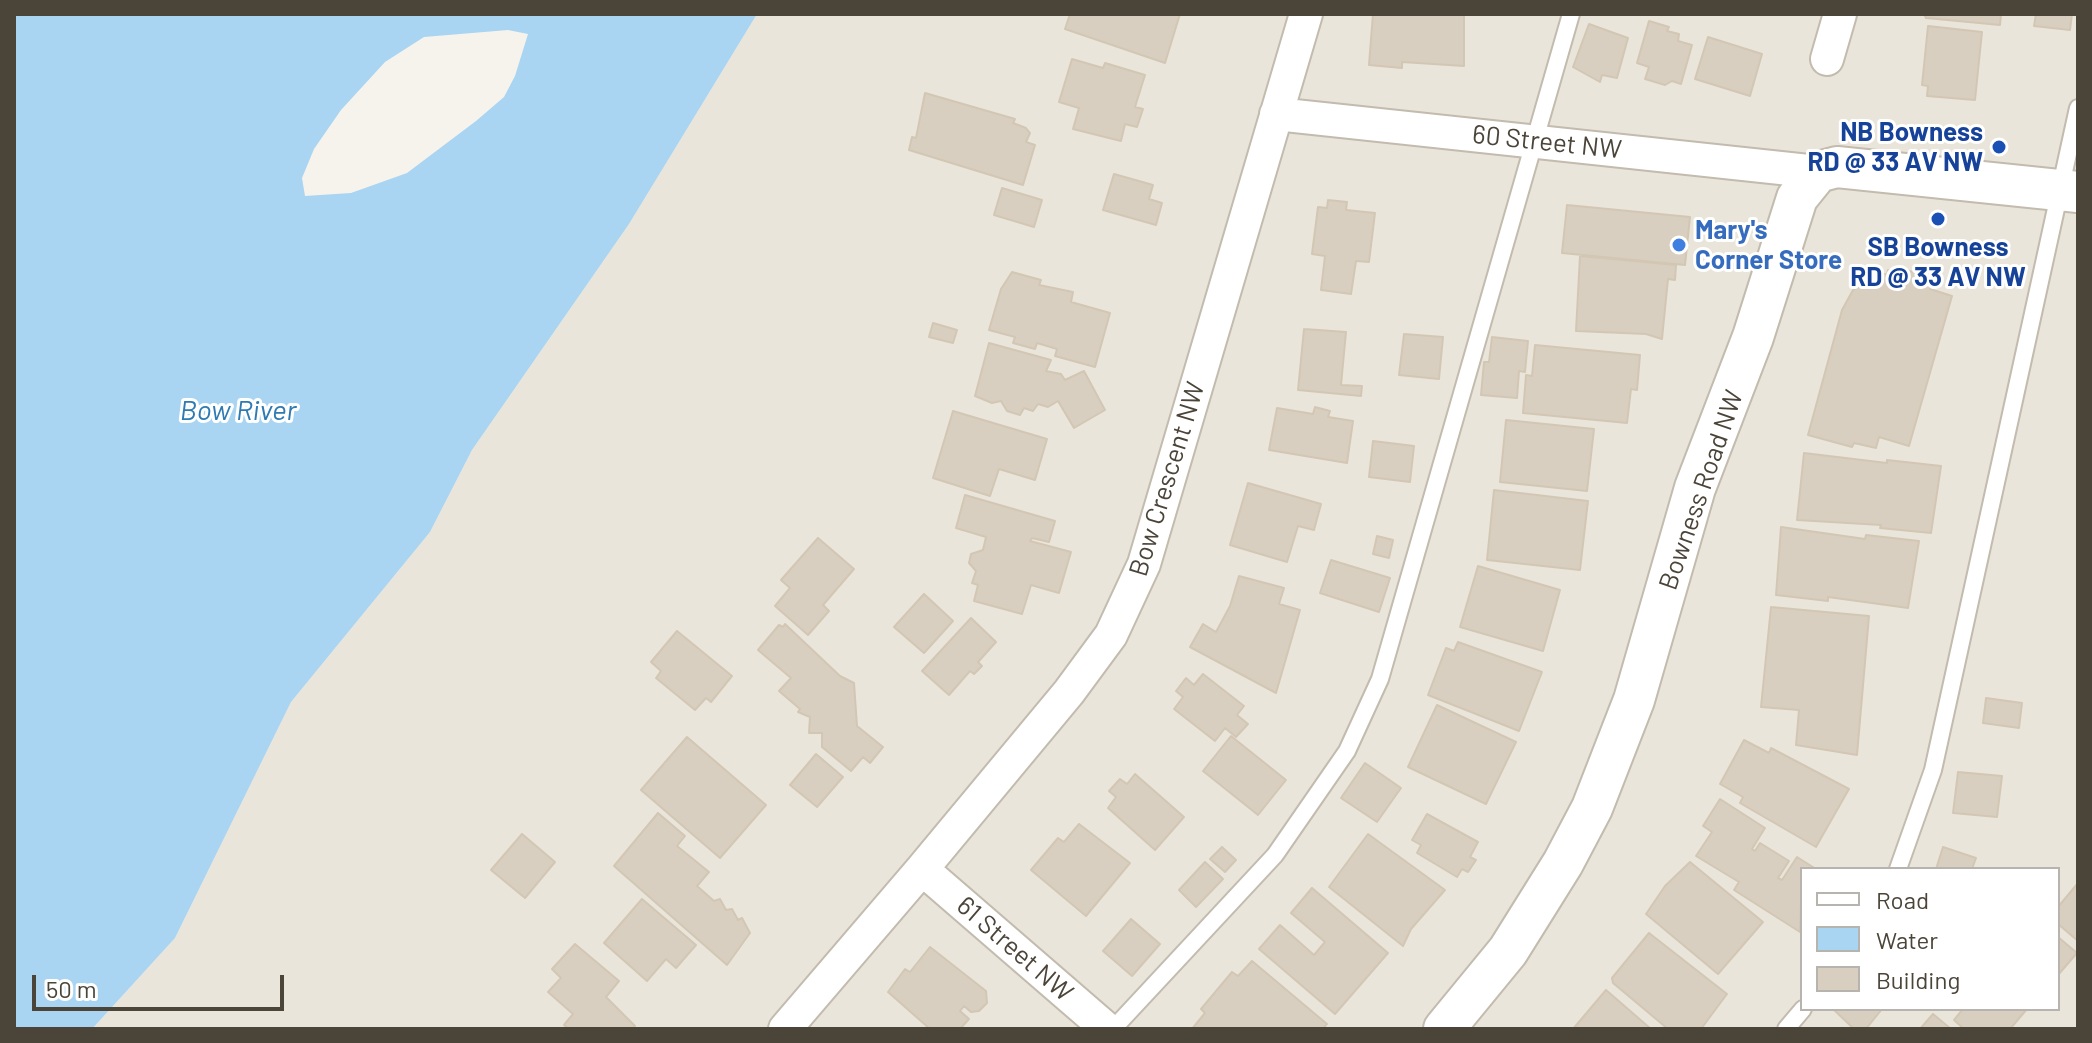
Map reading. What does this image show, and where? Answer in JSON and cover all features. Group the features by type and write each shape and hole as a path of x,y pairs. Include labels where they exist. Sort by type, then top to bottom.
{"street":[{"name":"Bow Crescent NW","path":"785,1029 1069,692 1111,635 1138,579 1306,14"},
{"path":"1827,59 1840,14"},
{"name":"60 Street NW","path":"1276,114 1818,172"},
{"path":"1818,172 1837,167 1870,169 2070,191"},
{"name":"Bowness Road NW","path":"1444,1029 1508,951 1563,863 1592,808 1634,700 1695,488 1749,350 1781,242 1797,198 1818,172"},
{"name":"61 Street NW","path":"922,869 1110,1029"}],"lane":[{"path":"1110,1029 1275,855 1347,751 1380,679 1571,14"},
{"path":"1899,867 1933,770 2070,191 2078,108"},
{"path":"1786,1029 1801,1011"}],"shaded area":[{"path":"757,14 2078,14 2078,1029 92,1029 175,938 291,702 430,532 472,450 629,224"}],"water":[{"name":"Bow River","path":"14,14 757,14 629,224 472,450 430,532 291,702 175,938 92,1029 14,1029","holes":["508,30 528,34 515,76 504,97 407,173 351,193 305,196 302,178 314,149 341,110 385,62 424,37"]}],"building":[{"path":"1070,14 1180,14 1165,63 1065,29"},
{"path":"1373,14 1464,14 1464,66 1402,62 1402,68 1369,65"},
{"path":"1924,14 2001,14 2000,25 1926,18"},
{"path":"2036,14 2072,14 2070,30 2034,26"},
{"path":"1649,21 1669,27 1667,31 1679,34 1678,41 1692,45 1681,84 1672,81 1665,85 1645,79 1649,67 1637,63"},
{"path":"1589,24 1628,38 1617,78 1602,75 1600,82 1573,67"},
{"path":"1928,26 1982,32 1975,100 1927,96 1928,86 1922,85"},
{"path":"1708,37 1762,54 1750,96 1695,79"},
{"path":"1072,59 1103,68 1105,63 1145,75 1135,107 1143,109 1137,127 1125,124 1121,141 1073,129 1079,108 1059,102"},
{"path":"925,93 1015,119 1013,123 1026,128 1030,133 1026,142 1035,145 1023,185 909,150 912,137 916,138"},
{"path":"1114,174 1153,185 1149,199 1162,203 1156,225 1103,210"},
{"path":"1002,188 1042,200 1034,227 994,215"},
{"path":"1328,200 1347,202 1346,210 1375,213 1369,262 1356,261 1351,294 1321,290 1325,256 1312,254 1318,207 1327,208"},
{"path":"1567,205 1690,217 1685,265 1562,253"},
{"path":"1580,256 1676,265 1675,280 1668,279 1662,339 1646,334 1576,331"},
{"path":"1903,269 1933,278 1930,289 1952,296 1909,446 1879,437 1876,448 1854,443 1852,447 1808,435 1842,310 1853,290 1880,274 1887,274 1888,270 1901,273"},
{"path":"1012,272 1041,280 1039,285 1073,292 1071,302 1110,313 1095,367 1055,356 1057,349 1037,343 1035,349 1013,343 1015,337 989,330 1001,289"},
{"path":"933,323 957,330 953,343 929,337"},
{"path":"1304,329 1346,332 1341,385 1362,386 1361,396 1298,390"},
{"path":"1404,334 1443,337 1439,379 1399,375"},
{"path":"1492,337 1528,341 1525,372 1519,371 1517,398 1481,395 1484,362 1489,362"},
{"path":"989,343 1051,360 1046,371 1061,374 1065,380 1084,371 1105,410 1074,428 1058,401 1048,407 1038,404 1033,411 1024,408 1020,415 1007,411 1001,401 992,403 975,396"},
{"path":"1535,345 1640,355 1637,390 1631,389 1627,423 1523,413 1526,375 1532,376"},
{"path":"1315,407 1330,411 1328,417 1353,421 1347,463 1269,450 1277,408 1313,414"},
{"path":"953,411 1047,439 1035,480 999,469 990,496 933,478"},
{"path":"1506,420 1594,429 1587,491 1500,482"},
{"path":"1373,441 1414,446 1410,482 1369,477"},
{"path":"1804,453 1941,466 1931,533 1880,528 1881,525 1797,520"},
{"path":"1248,483 1321,504 1314,530 1298,526 1287,562 1230,545"},
{"path":"1494,490 1588,501 1580,570 1487,560"},
{"path":"965,495 1055,521 1049,542 1032,538 1030,541 1071,552 1059,593 1031,585 1022,614 974,601 978,585 972,583 976,571 969,563 971,554 983,550 986,537 956,528"},
{"path":"1781,527 1865,539 1866,535 1919,541 1908,608 1828,597 1828,601 1776,595"},
{"path":"1377,536 1393,540 1389,558 1373,554"},
{"path":"818,538 854,569 823,605 829,611 808,635 775,606 790,588 781,580"},
{"path":"1331,560 1390,578 1379,612 1320,593"},
{"path":"1478,566 1560,590 1543,651 1460,627"},
{"path":"1239,576 1284,588 1279,604 1300,610 1276,693 1190,647 1203,624 1216,632 1230,606"},
{"path":"924,594 953,621 924,653 894,627"},
{"path":"1771,607 1869,616 1857,755 1796,745 1799,710 1761,707"},
{"path":"971,618 996,642 978,662 982,666 974,674 970,671 949,695 922,671"},
{"path":"785,624 840,676 854,683 857,726 883,747 870,763 863,757 851,771 822,747 822,733 809,733 810,717 798,712 800,709 779,691 791,678 758,650 779,625 783,627"},
{"path":"677,631 732,676 711,702 706,698 695,710 656,678 661,671 651,662"},
{"path":"1458,642 1542,672 1519,731 1428,695 1446,648 1454,651"},
{"path":"1203,674 1244,706 1237,715 1248,724 1236,737 1225,728 1215,741 1174,709 1183,697 1176,691 1186,678 1194,685"},
{"path":"1986,698 2022,703 2019,728 1983,723"},
{"path":"1437,705 1516,742 1486,804 1408,767"},
{"path":"1231,736 1286,780 1258,815 1203,771"},
{"path":"687,737 766,805 720,858 641,790"},
{"path":"1744,740 1769,753 1771,748 1849,789 1816,847 1740,803 1743,797 1720,784"},
{"path":"816,754 843,777 817,807 790,785"},
{"path":"1365,763 1401,788 1377,822 1341,798"},
{"path":"1958,772 2002,776 1997,817 1953,813"},
{"path":"1135,774 1184,817 1155,850 1108,808 1116,797 1109,791 1120,779 1127,784"},
{"path":"1720,799 1765,828 1752,849 1755,851 1760,843 1789,861 1778,878 1782,880 1797,857 1813,867 1800,867 1800,932 1734,890 1739,882 1696,856 1712,832 1703,826"},
{"path":"658,813 685,836 677,846 709,872 697,886 714,901 720,899 726,910 732,909 738,920 742,918 750,933 727,965 614,866"},
{"path":"1427,814 1478,842 1470,857 1476,860 1468,872 1462,869 1457,877 1417,853 1421,845 1412,840"},
{"path":"1079,824 1130,863 1086,916 1031,870 1058,838 1064,842"},
{"path":"522,834 555,862 525,898 491,870"},
{"path":"1368,834 1445,890 1411,929 1403,946 1329,887"},
{"path":"1222,847 1236,860 1225,872 1210,859"},
{"path":"1943,847 1976,858 1973,867 1937,867"},
{"path":"1205,862 1223,879 1196,907 1179,890"},
{"path":"1690,862 1763,922 1718,974 1646,914 1665,886"},
{"path":"2078,883 2078,941 2060,926 2060,905"},
{"path":"1312,888 1388,953 1335,1014 1259,949 1280,925 1314,955 1325,942 1291,913"},
{"path":"642,899 696,945 676,968 666,959 647,981 604,943"},
{"path":"1131,919 1160,944 1132,976 1103,951"},
{"path":"1649,933 1727,994 1701,1029 1668,1029 1613,983 1612,978"},
{"path":"2060,939 2077,953 2060,973"},
{"path":"575,944 619,981 606,997 635,1026 632,1029 569,1029 564,1025 573,1014 548,992 561,978 552,969"},
{"path":"930,947 986,991 987,1003 979,1011 971,1012 964,1006 960,1011 969,1019 960,1029 930,1029 888,992 905,969 910,972"},
{"path":"1252,961 1327,1024 1323,1029 1192,1029 1205,1013 1201,1009 1232,972 1238,976"},
{"path":"1606,990 1651,1029 1573,1029"},
{"path":"1835,1011 1880,1011 1866,1029 1854,1029"},
{"path":"1961,1011 2025,1011 2010,1029 1964,1029 1954,1020"},
{"path":"1933,1014 1951,1029 1920,1029"}],"place":[{"name":"NB Bowness RD @ 33 AV NW","path":"1999,147"},
{"name":"SB Bowness RD @ 33 AV NW","path":"1938,219"},
{"name":"Mary's Corner Store","path":"1679,245"}]}
